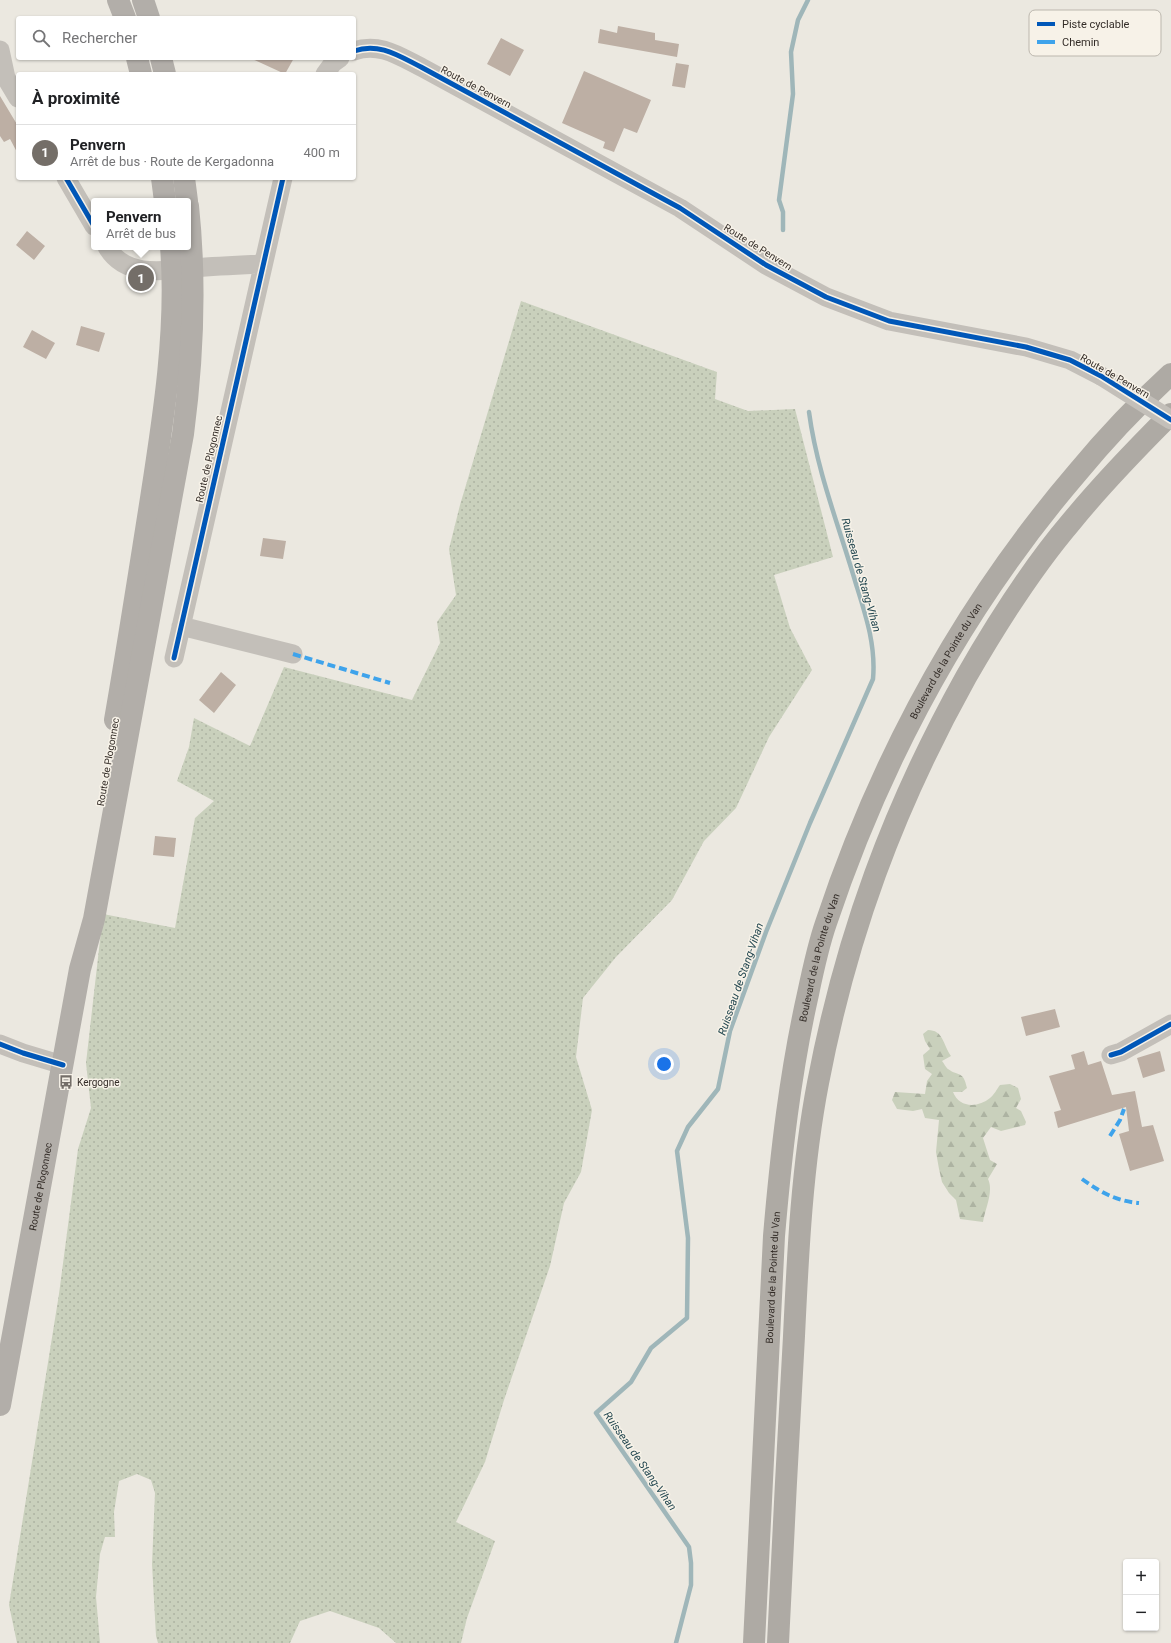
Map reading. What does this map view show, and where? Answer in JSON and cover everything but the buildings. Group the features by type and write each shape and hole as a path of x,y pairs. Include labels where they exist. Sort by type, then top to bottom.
{"highway":[{"name":"Boulevard de la Pointe du Van","path":"754,1643 774,1243 786,1111 802,1023 826,924 872,803 900,740 944,657 993,582 1058,495 1128,415 1171,374"},
{"path":"778,1643 800,1228 809,1143 818,1085 841,979 880,857 897,814 947,711 1011,604 1070,523 1137,448 1171,414"},
{"path":"791,1378 793,1526 792,1643"}],"main road":[{"path":"118,0 124,16"},
{"path":"143,0 148,16"},
{"path":"138,60 140,72"},
{"path":"161,60 164,72"},
{"path":"162,180 165,198"},
{"path":"184,180 187,198"},
{"name":"Route de Plogonnec","path":"80,969 94,919 184,434 192,355 194,268 191,237"},
{"name":"Route de Plogonnec","path":"0,1405 80,969 84,919 99,814 136,592 162,422 170,330 171,250"}],"street":[{"name":"Route de Penvern","path":"356,51 373,47 379,48 421,67 680,208 766,264 826,297 889,321 1026,347 1070,360 1101,376 1171,420"},
{"path":"0,50 6,78 16,95"},
{"path":"326,72 337,60"},
{"path":"67,180 91,221"},
{"path":"110,250 122,264 143,271 172,272 194,268 262,264 283,180"},
{"name":"Route de Plogonnec","path":"174,658 262,264"},
{"path":"181,626 292,654"},
{"path":"1111,1055 1121,1052 1171,1024"},
{"path":"0,1044 43,1060 63,1065"}],"green space":[{"path":"521,301 717,372 715,399 748,411 795,409 833,557 774,575 790,628 812,670 769,737 736,808 704,841 672,900 616,957 583,998 576,1057 592,1110 581,1172 564,1203 550,1266 504,1400 485,1462 456,1522 495,1541 467,1618 461,1643 396,1643 379,1628 330,1611 300,1621 290,1643 158,1643 156,1636 152,1564 155,1493 151,1480 137,1474 119,1481 114,1512 115,1537 105,1537 100,1554 96,1597 100,1643 17,1643 9,1605 59,1294 78,1149 91,1108 86,1063 103,914 175,928 195,818 214,801 177,781 189,747 194,718 250,746 284,667 412,700 440,643 437,622 456,595 449,549 460,505"},
{"path":"928,1030 937,1032 940,1035 951,1056 942,1061 946,1068 962,1076 964,1079 967,1088 962,1092 953,1092 964,1104 980,1104 991,1097 1000,1085 1010,1084 1018,1088 1021,1099 1016,1108 1021,1111 1026,1122 1025,1125 1001,1131 991,1127 983,1138 990,1160 997,1164 988,1179 990,1184 990,1194 983,1222 960,1219 956,1200 949,1193 942,1182 936,1152 939,1120 925,1118 922,1109 913,1111 897,1109 892,1100 895,1092 925,1094 927,1081 932,1074 925,1069 923,1055 930,1049 923,1034"}],"waterway":[{"name":"Ruisseau de Stang-Vihan","path":"783,230 783,212 779,200 793,94 791,52 798,20 808,0"},
{"name":"Ruisseau de Stang-Vihan","path":"676,1643 691,1585 689,1547 596,1413 631,1382 651,1348 687,1318 688,1238 677,1151 688,1127 718,1089 730,1031 766,932 810,823 873,679 874,667 872,643 863,608 817,456 809,412"}],"marked path":[{"path":"293,654 390,683"},
{"path":"1110,1136 1120,1120 1124,1109"},
{"path":"1082,1179 1095,1188 1116,1198 1139,1203"}],"cycle path":[{"path":"356,51 372,48 380,49 397,55 421,67 680,208 766,265 826,297 889,321 1026,347 1070,360 1101,376 1171,420"},
{"path":"67,180 91,221"},
{"path":"174,658 283,180"},
{"path":"1111,1055 1121,1052 1171,1024"},
{"path":"0,1044 23,1053 63,1065"}],"place":[{"name":"Penvern","path":"141,278"},
{"name":"Kergogne","path":"66,1082"}]}
